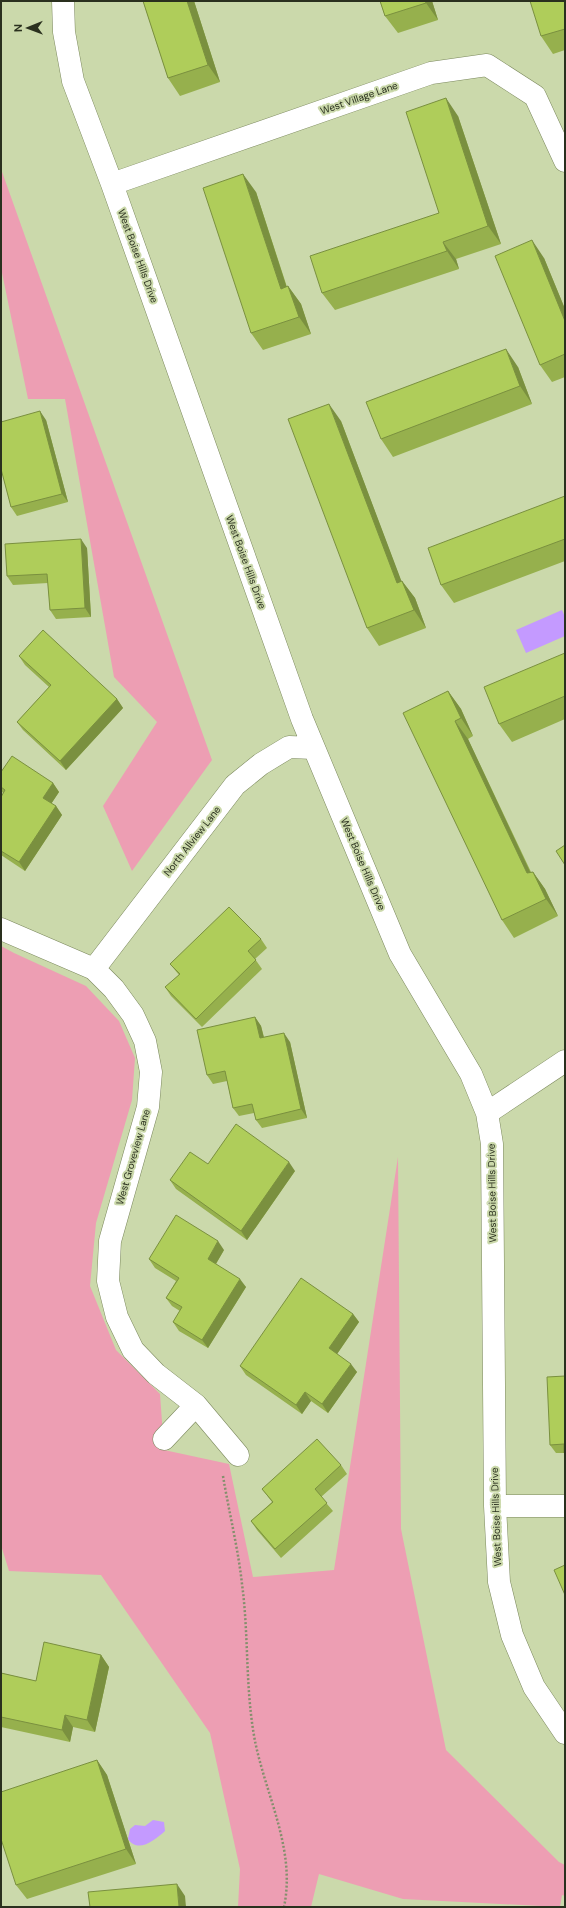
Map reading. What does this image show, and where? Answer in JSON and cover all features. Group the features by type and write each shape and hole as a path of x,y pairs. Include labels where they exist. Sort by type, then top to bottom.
{"street":[{"name":"West Boise Hills Drive","path":"63,1 64,32 74,81 299,711 400,954 471,1074 487,1113 492,1144 495,1506 499,1582 512,1635 534,1687 565,1733"},
{"name":"West Village Lane","path":"112,184 431,73 487,65 535,96 565,161"},
{"name":"North Allview Lane","path":"94,970 235,785 261,764 289,747 314,748"},
{"name":"West Groveview Lane","path":"1,928 94,970 114,989 133,1015 145,1041 151,1072 148,1107 110,1241 108,1281 117,1317 133,1350 156,1374 196,1405 238,1455"},
{"path":"487,1113 565,1061"},
{"path":"164,1439 196,1405"},
{"path":"495,1506 565,1506"}],"path":[{"path":"222,1472 242,1584 247,1671 255,1741 281,1831 286,1860 288,1891 284,1907"}],"shaded area":[{"path":"1,169 212,760 132,871 103,806 157,722 114,677 65,399 28,399 1,268"},
{"path":"562,610 565,617 565,636 526,653 516,630"},
{"path":"1,946 86,986 119,1021 135,1058 132,1100 96,1223 90,1286 116,1350 160,1394 164,1450 229,1464 253,1577 334,1570 398,1157 401,1529 446,1750 559,1862 565,1865 565,1896 562,1895 560,1907 403,1899 319,1874 311,1907 238,1907 240,1869 210,1733 101,1575 9,1571 1,1545"},
{"path":"153,1820 164,1822 165,1831 146,1844 137,1845 128,1839 130,1829 135,1825 145,1826"}],"building":[{"path":"143,1 187,1 208,65 168,78"},
{"path":"380,1 425,1 426,3 385,16"},
{"path":"530,1 565,1 565,29 541,36"},
{"path":"446,98 488,226 443,242 447,251 322,293 310,256 439,213 406,112"},
{"path":"243,174 281,289 288,286 299,317 251,333 203,188"},
{"path":"532,240 565,321 565,354 540,365 495,256"},
{"path":"506,349 520,386 381,439 366,402"},
{"path":"329,404 397,583 402,581 414,610 367,628 288,419"},
{"path":"40,411 62,494 11,507 1,469 1,422"},
{"path":"565,496 565,539 441,585 428,548"},
{"path":"81,539 85,608 50,610 47,574 7,576 5,544"},
{"path":"43,630 117,699 60,761 17,722 51,685 19,656"},
{"path":"565,653 565,696 499,724 484,687"},
{"path":"448,691 461,718 455,721 527,873 533,872 546,899 502,920 403,713"},
{"path":"12,756 53,783 43,798 56,806 19,862 1,851 1,797 5,790 1,787 1,772"},
{"path":"565,845 565,865 556,851"},
{"path":"229,907 261,939 248,951 256,960 196,1019 165,987 180,974 170,964"},
{"path":"255,1017 260,1038 284,1033 301,1109 256,1120 252,1104 233,1108 225,1071 207,1075 197,1030"},
{"path":"236,1124 289,1162 241,1231 170,1180 190,1152 208,1164"},
{"path":"176,1215 218,1241 208,1259 240,1279 202,1340 173,1322 182,1307 166,1298 179,1278 149,1259"},
{"path":"301,1278 353,1314 329,1348 351,1364 322,1404 305,1392 296,1405 240,1366"},
{"path":"565,1376 564,1453 564,1444 550,1445 547,1377"},
{"path":"317,1439 341,1465 315,1489 327,1503 275,1549 251,1521 273,1502 262,1489"},
{"path":"565,1565 565,1595 554,1570"},
{"path":"44,1642 101,1655 87,1720 65,1715 62,1730 1,1717 1,1673 36,1681"},
{"path":"97,1760 126,1849 16,1885 1,1839 1,1792"},
{"path":"177,1884 179,1907 90,1907 88,1892"}]}
